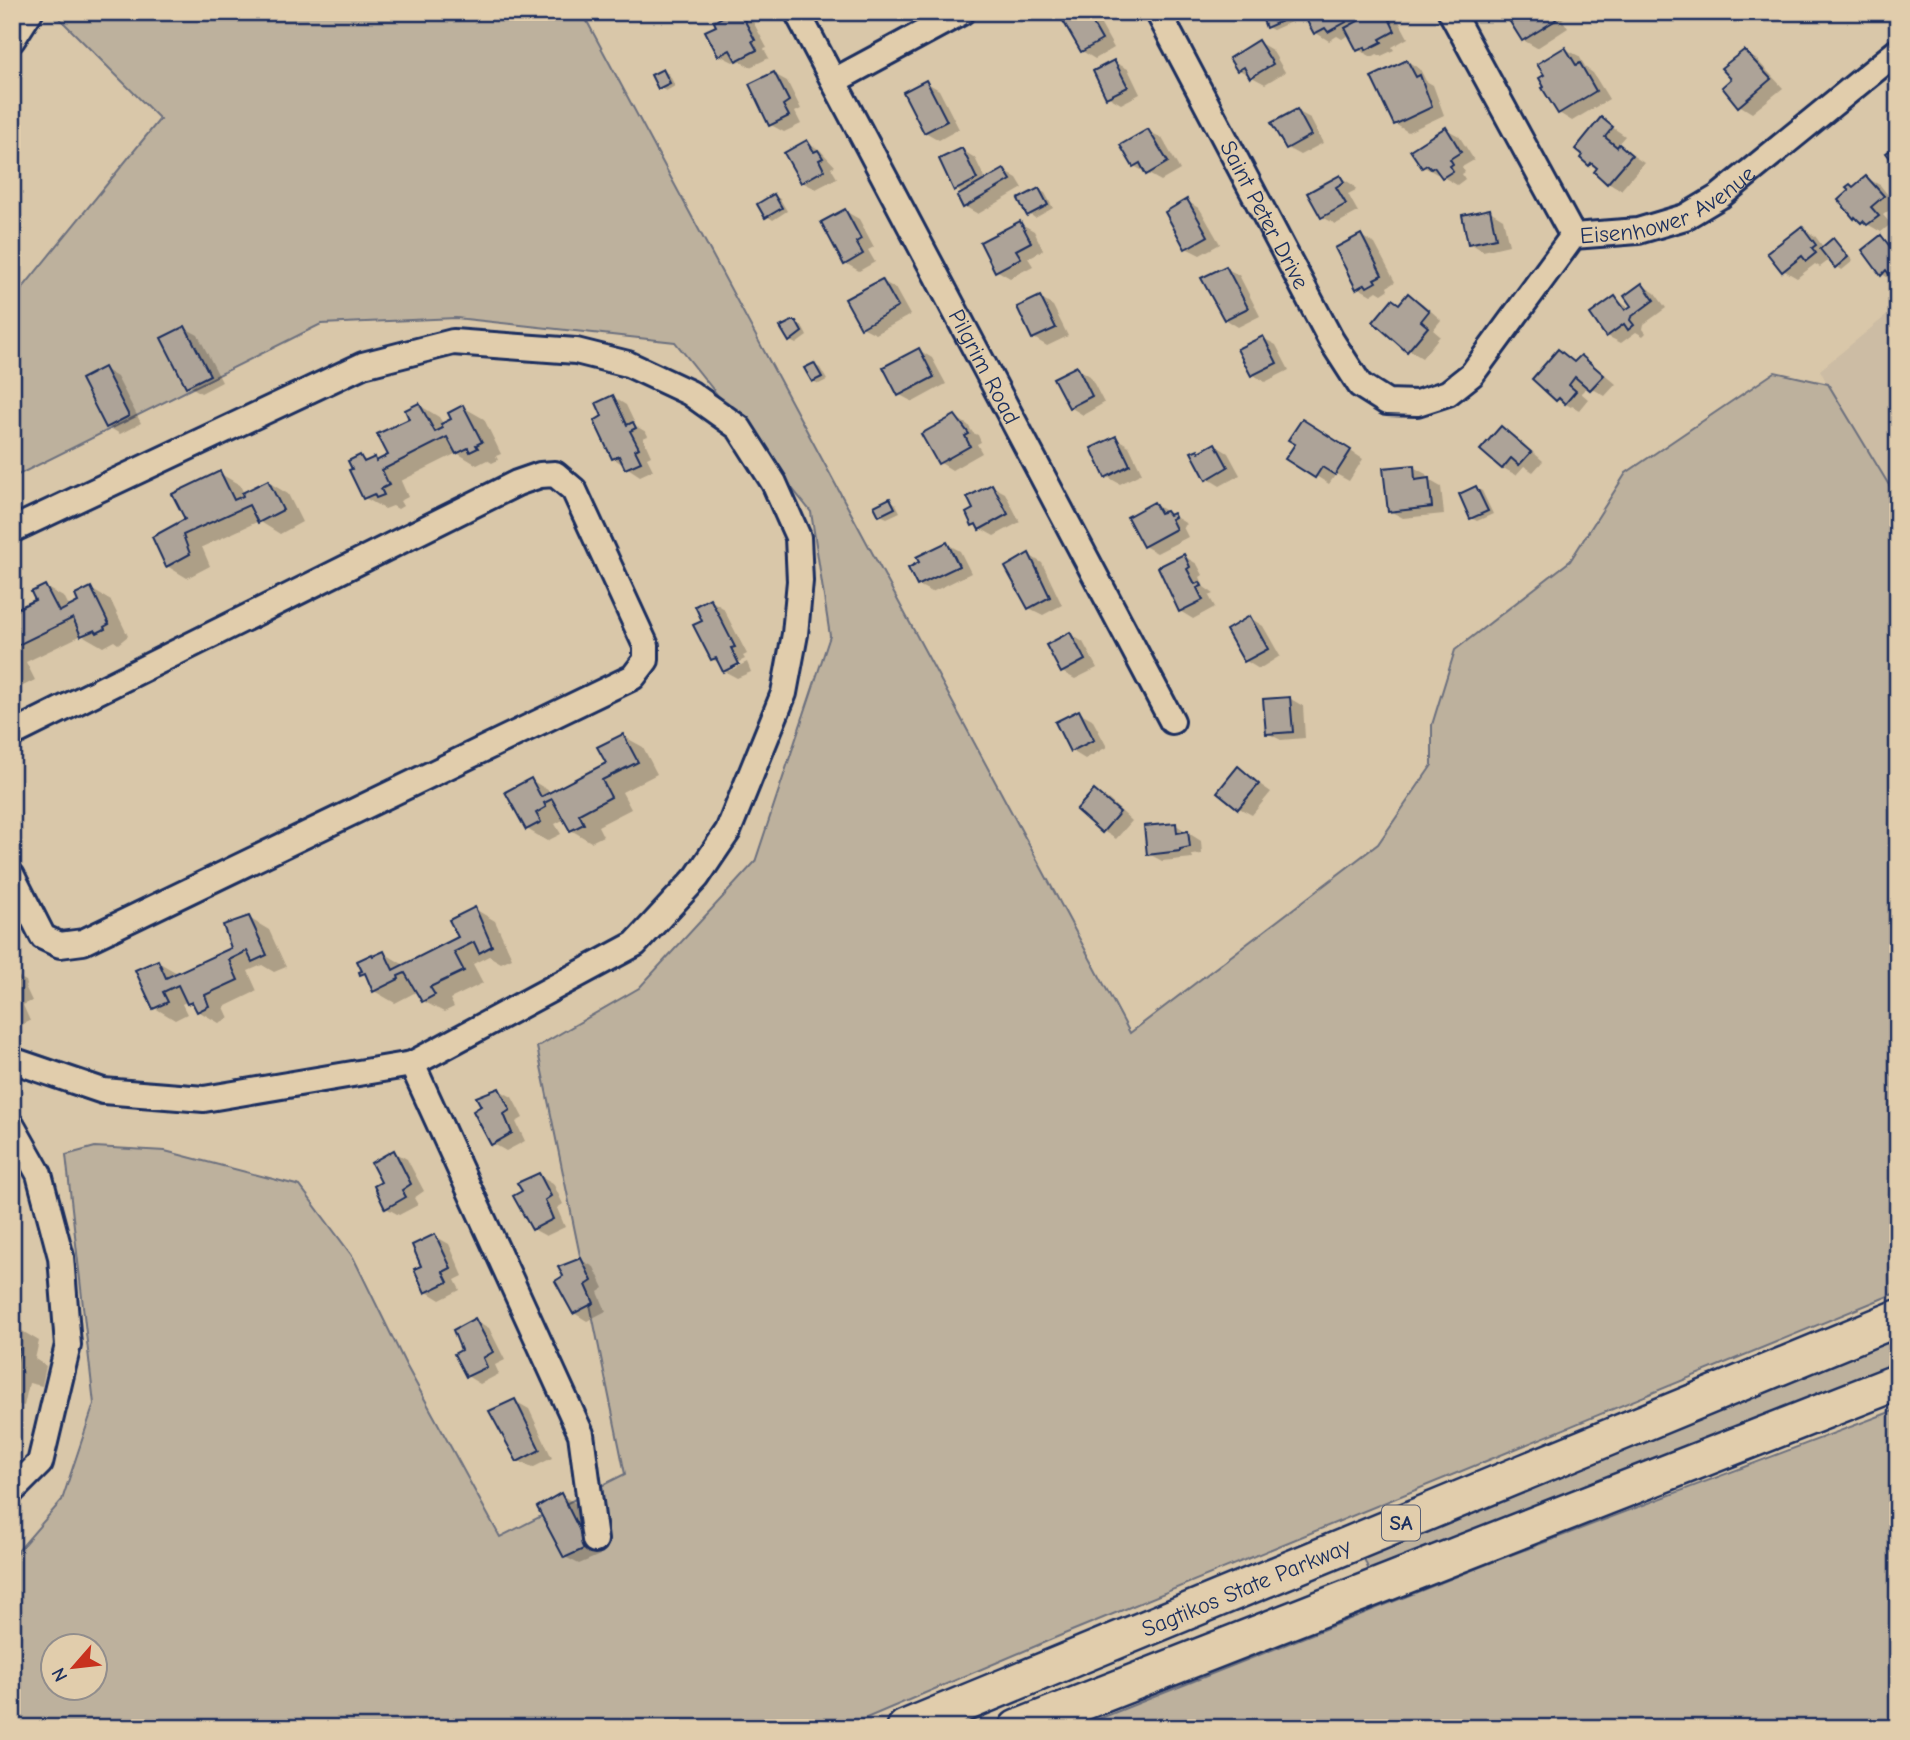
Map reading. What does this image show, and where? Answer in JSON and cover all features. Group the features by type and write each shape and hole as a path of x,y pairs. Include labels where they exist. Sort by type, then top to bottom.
{"highway":[{"name":"Sagtikos State Parkway","path":"905,1728 1898,1318"},
{"name":"Sagtikos State Parkway","path":"1017,1728 1898,1382"}],"street":[{"path":"12,40 30,12"},
{"name":"Pilgrim Road","path":"797,12 1172,721"},
{"path":"834,81 962,12"},
{"name":"Saint Peter Drive","path":"1158,12 1331,340 1360,386 1387,402"},
{"path":"1451,12 1573,236"},
{"name":"Eisenhower Avenue","path":"1387,402 1417,402 1448,393 1472,374 1573,236 1638,231 1685,217 1720,195 1898,51"},
{"path":"12,530 363,365 453,342 576,351 628,364 690,393 739,428 774,483 798,537 800,581 784,693 728,831 697,877 635,944 412,1064 204,1099 103,1091 12,1060"},
{"path":"12,734 517,483 540,475 555,474 574,490 646,646 646,660 633,677 83,942 60,945 43,937 19,898 12,876"},
{"path":"412,1064 581,1434 595,1540"},
{"path":"12,1126 39,1174 61,1257 68,1345 40,1463 12,1490"}],"shaded area":[{"path":"53,12 582,12 1130,1033 1378,844 1432,765 1432,725 1455,650 1570,561 1626,473 1775,372 1828,384 1898,500 1898,1292 1057,1637 843,1728 12,1728 12,1558 62,1500 94,1404 66,1155 95,1147 165,1151 300,1186 353,1257 406,1365 500,1537 625,1474 537,1047 639,988 755,862 830,636 811,512 675,342 456,318 321,324 12,478 12,301 160,119"},
{"path":"1898,306 1898,519 1820,370"},
{"path":"1898,1334 1898,1369 1371,1576 1362,1553"},
{"path":"1898,1409 1898,1728 1076,1728 1495,1561"}],"building":[{"path":"731,12 740,12 755,40 752,41 757,50 736,61 730,50 718,56 705,31 716,26 714,22"},
{"path":"1074,12 1086,12 1102,40 1081,52 1062,19"},
{"path":"1260,12 1283,12 1286,19 1266,28"},
{"path":"1302,12 1341,12 1346,22 1328,32 1325,28 1314,34"},
{"path":"1354,12 1386,12 1395,31 1380,39 1382,42 1366,50 1365,47 1357,51 1345,28 1358,21"},
{"path":"1514,12 1551,12 1556,20 1522,41 1507,17"},
{"path":"1258,40 1273,64 1250,78 1244,67 1237,71 1229,58"},
{"path":"1565,47 1576,65 1580,63 1596,91 1558,114 1542,88 1544,87 1539,78 1544,75 1537,64"},
{"path":"1744,50 1771,79 1738,107 1722,87 1731,79 1721,68"},
{"path":"1114,60 1128,87 1106,98 1093,71"},
{"path":"1407,60 1416,77 1420,75 1432,107 1394,125 1371,77"},
{"path":"663,69 670,83 658,89 651,75"},
{"path":"774,72 789,101 783,105 789,116 769,126 749,84"},
{"path":"926,80 947,121 924,133 903,92"},
{"path":"1297,109 1311,135 1286,149 1271,123"},
{"path":"1601,117 1613,127 1605,137 1632,155 1607,184 1594,172 1597,168 1591,163 1589,166 1575,149"},
{"path":"1446,127 1461,152 1450,159 1453,171 1442,178 1434,167 1431,169 1427,165 1422,168 1410,150"},
{"path":"1148,129 1168,162 1146,175 1140,163 1133,167 1120,145"},
{"path":"807,140 814,152 818,150 823,158 819,160 824,170 801,183 784,153"},
{"path":"1898,145 1898,168 1886,153"},
{"path":"962,148 977,179 954,191 939,159"},
{"path":"1004,169 1011,180 963,208 957,196"},
{"path":"1340,175 1344,182 1336,187 1346,204 1321,218 1307,193"},
{"path":"1866,176 1884,196 1871,207 1879,216 1867,225 1855,217 1854,219 1838,200 1849,190 1846,187 1850,184 1853,187"},
{"path":"1039,188 1048,205 1027,216 1018,199"},
{"path":"774,194 782,208 765,218 757,204"},
{"path":"1187,199 1208,236 1185,249 1165,212"},
{"path":"845,209 861,239 856,242 863,254 844,265 821,222"},
{"path":"1490,209 1496,238 1468,244 1462,215"},
{"path":"1020,221 1031,242 1016,250 1021,258 995,272 980,242"},
{"path":"1802,226 1816,245 1812,248 1816,253 1806,261 1802,256 1782,272 1767,253"},
{"path":"1361,234 1382,275 1367,287 1365,284 1356,289 1335,248"},
{"path":"1881,235 1898,257 1898,263 1894,266 1896,269 1889,274 1886,270 1881,276 1862,250"},
{"path":"1833,238 1848,257 1835,268 1820,249"},
{"path":"1226,266 1248,308 1224,320 1201,278"},
{"path":"882,279 898,307 861,328 845,299"},
{"path":"1642,283 1654,300 1631,317 1634,325 1628,330 1624,324 1606,337 1590,314 1615,296 1625,310 1631,306 1624,296"},
{"path":"1408,293 1429,311 1421,321 1428,327 1407,352 1373,322 1392,299 1399,304"},
{"path":"1040,296 1056,328 1032,339 1017,307"},
{"path":"796,321 802,332 789,342 780,327"},
{"path":"185,326 210,375 186,387 161,338"},
{"path":"1263,336 1277,363 1251,376 1237,349"},
{"path":"919,348 934,377 898,396 883,367"},
{"path":"1558,349 1574,362 1581,355 1604,375 1590,390 1575,377 1569,385 1576,391 1565,404 1559,398 1556,401 1532,379"},
{"path":"814,363 822,377 812,382 804,368"},
{"path":"1077,366 1092,396 1069,408 1053,378"},
{"path":"104,367 129,416 106,428 81,379"},
{"path":"613,395 627,425 633,422 636,428 630,431 639,448 635,450 641,462 625,469 619,456 612,459 594,421 602,416 596,403"},
{"path":"419,403 435,432 443,428 441,424 451,419 448,413 463,405 482,442 470,452 468,448 456,454 447,437 382,470 389,485 381,489 384,495 376,498 374,494 363,499 349,470 352,469 348,461 360,455 364,462 375,457 376,461 388,455 377,434 409,419 405,410"},
{"path":"955,415 969,434 965,436 970,446 938,464 921,434"},
{"path":"1302,419 1351,450 1335,475 1322,467 1315,478 1285,459 1295,444 1288,440"},
{"path":"1501,426 1531,452 1519,465 1511,458 1502,469 1480,450"},
{"path":"1116,436 1130,465 1105,478 1091,448"},
{"path":"1215,443 1228,467 1206,480 1191,452 1198,449 1199,452"},
{"path":"1414,465 1415,480 1429,478 1432,507 1388,512 1383,468"},
{"path":"220,471 234,500 268,480 283,510 258,523 249,505 183,535 190,554 166,567 152,537 185,519 172,494"},
{"path":"992,484 1008,514 979,530 976,524 972,526 966,513 973,509 967,497"},
{"path":"1476,486 1488,511 1470,519 1459,494"},
{"path":"890,498 895,508 879,516 874,506"},
{"path":"1154,502 1160,513 1173,513 1175,517 1171,519 1176,529 1143,547 1127,517"},
{"path":"947,542 959,566 917,586 908,568 919,562 916,557"},
{"path":"1029,553 1050,597 1028,609 1005,567"},
{"path":"1184,554 1190,567 1187,569 1195,584 1200,582 1202,586 1197,588 1203,600 1179,612 1158,567"},
{"path":"45,585 59,612 78,602 75,595 91,587 109,624 97,633 95,630 81,636 73,618 12,648 12,611 35,600 31,592"},
{"path":"710,598 735,647 731,648 739,664 723,672 716,658 711,660 693,625 702,621 695,606"},
{"path":"1250,616 1268,649 1244,662 1226,630"},
{"path":"1070,632 1085,660 1061,673 1046,645"},
{"path":"1290,697 1293,732 1266,734 1263,699"},
{"path":"1079,710 1094,740 1070,752 1055,722"},
{"path":"623,734 638,762 602,780 611,797 579,814 584,824 570,831 552,799 544,803 546,807 536,813 541,822 526,830 505,792 531,778 541,797 606,763 597,747"},
{"path":"1238,766 1259,784 1238,809 1217,792"},
{"path":"1094,790 1120,812 1102,833 1076,810"},
{"path":"1176,823 1177,833 1188,831 1190,847 1180,851 1147,855 1144,826"},
{"path":"475,907 492,946 479,953 474,942 454,952 464,971 430,987 435,995 422,1002 405,973 373,992 365,973 360,975 359,972 362,971 357,961 372,954 373,956 384,951 393,970 458,937 449,920"},
{"path":"249,916 267,955 252,962 247,951 229,960 238,980 205,995 209,1006 197,1012 192,1002 187,1004 178,985 163,992 168,1002 153,1009 135,970 158,960 166,978 231,948 223,925"},
{"path":"499,1088 510,1110 504,1114 512,1133 491,1145 473,1111 481,1106 476,1097"},
{"path":"394,1150 411,1184 402,1190 406,1197 385,1209 374,1186 381,1182 371,1163"},
{"path":"539,1173 551,1196 545,1200 553,1219 532,1230 513,1196 522,1191 517,1183"},
{"path":"435,1234 451,1268 443,1272 448,1282 425,1293 414,1269 421,1266 412,1245"},
{"path":"581,1258 592,1281 586,1285 594,1303 573,1314 555,1281 563,1276 558,1267"},
{"path":"475,1318 493,1352 483,1358 487,1367 466,1377 454,1354 461,1350 453,1330"},
{"path":"12,1347 19,1349 14,1372 12,1371"},
{"path":"515,1399 540,1450 517,1462 489,1411"},
{"path":"561,1493 588,1547 564,1558 537,1507"}]}
